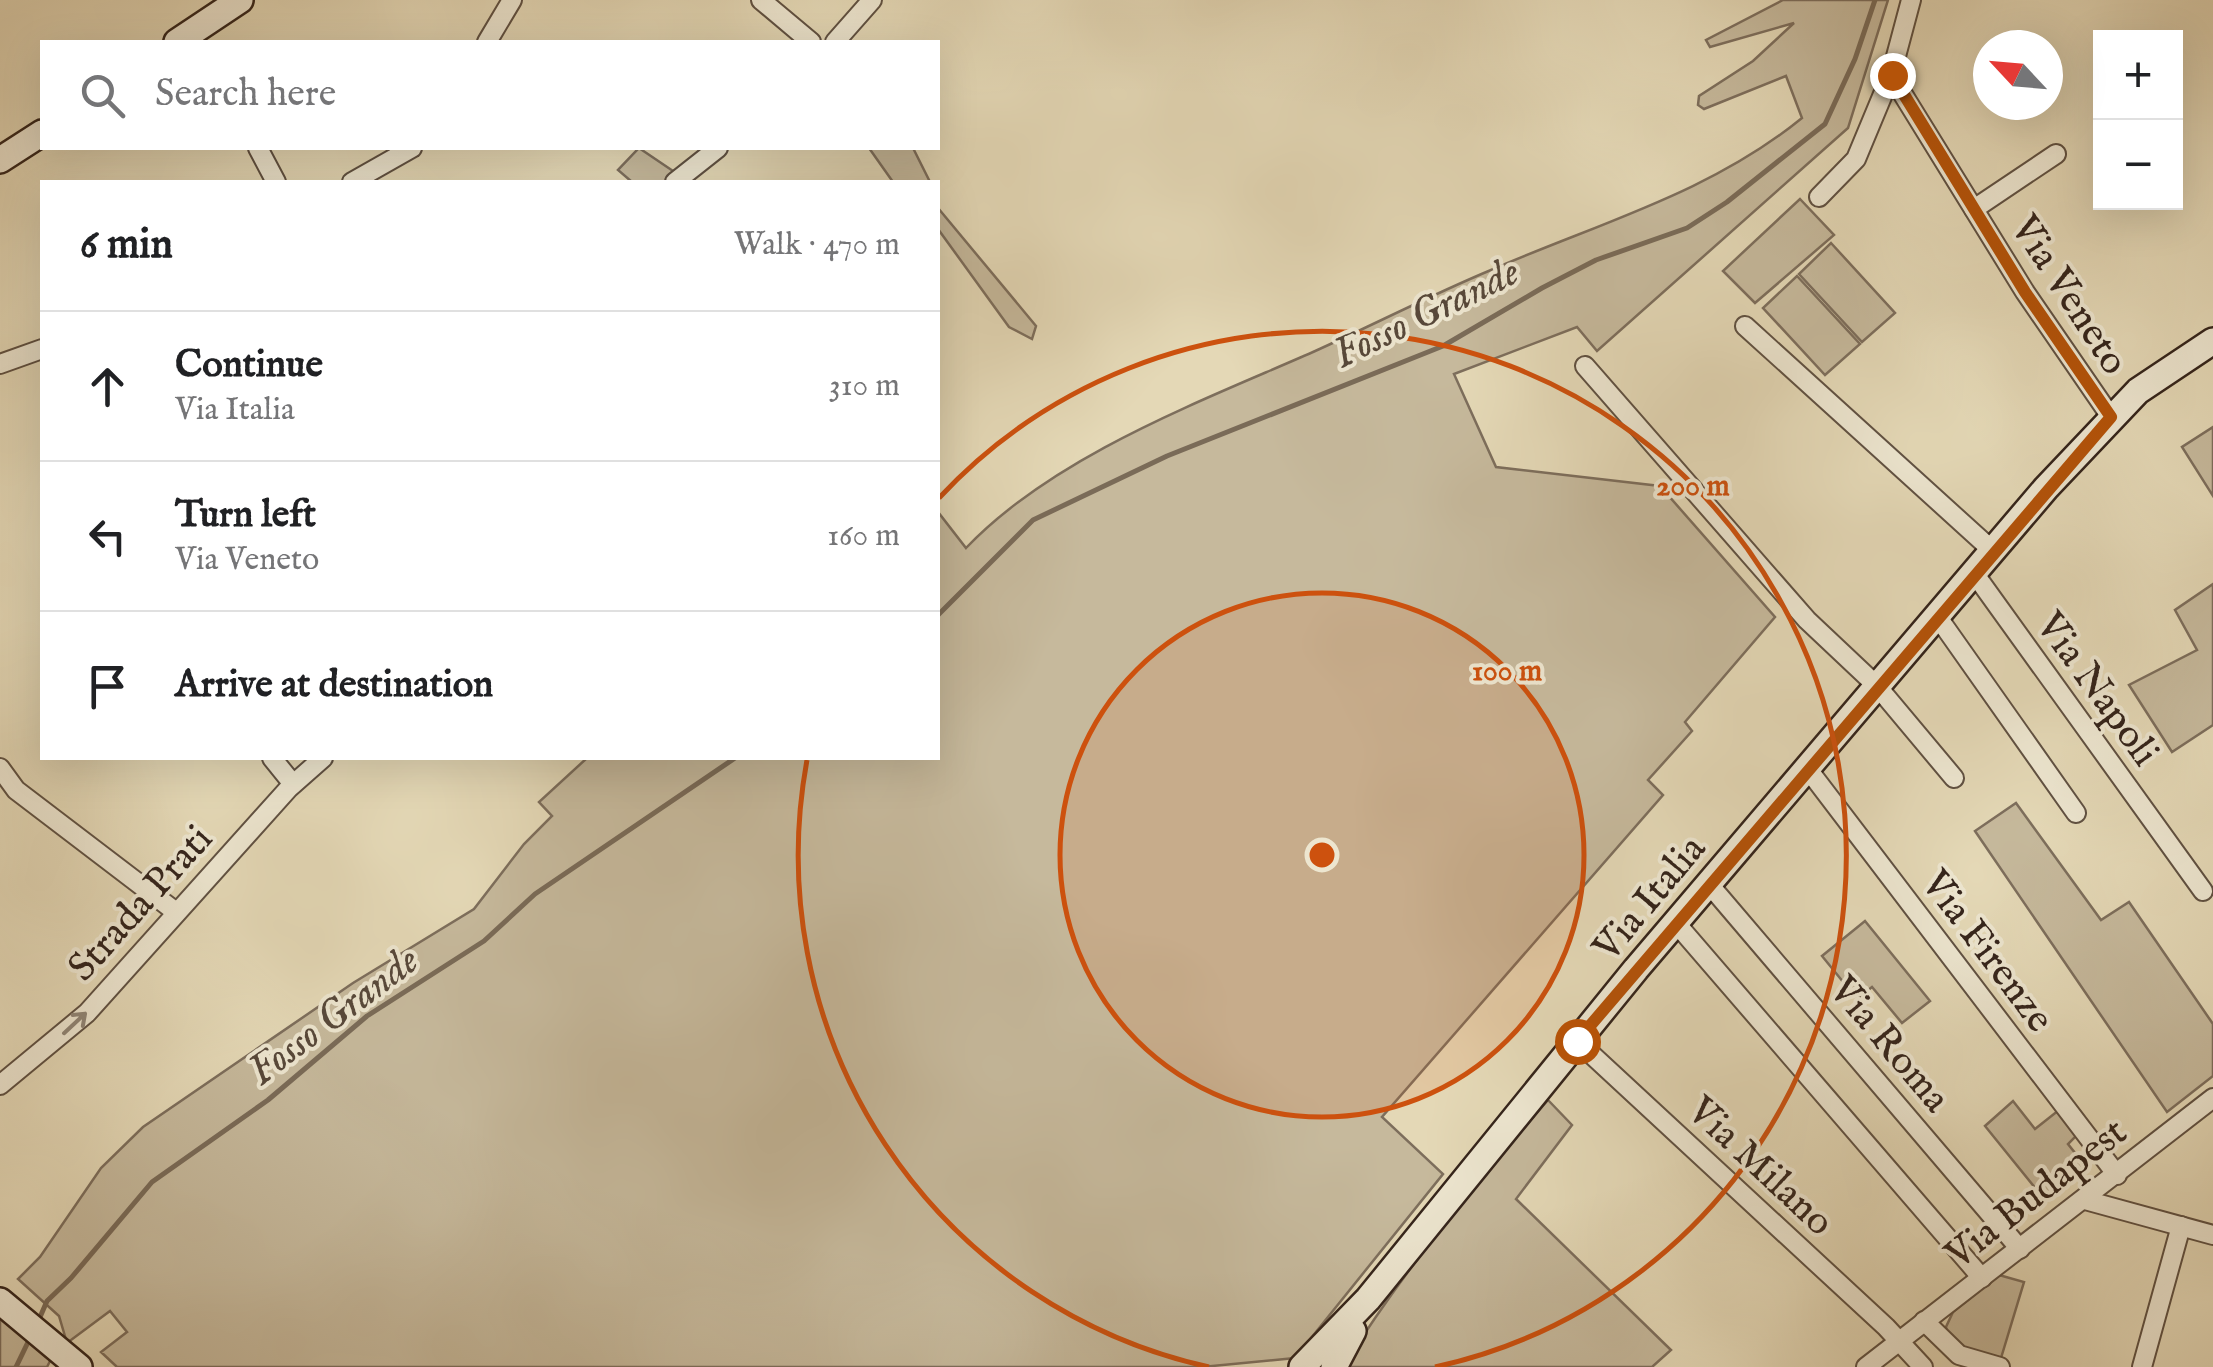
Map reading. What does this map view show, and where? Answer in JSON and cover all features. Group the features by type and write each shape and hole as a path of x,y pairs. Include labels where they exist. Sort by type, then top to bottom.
{"main road":[{"path":"193,38 240,0"},
{"path":"0,160 40,134"},
{"name":"Via Italia","path":"1302,1367 1368,1299 1675,922 2111,417 2138,390 2213,341"},
{"name":"Via Italia","path":"1334,1367 1368,1299"},
{"path":"2,1303 79,1367"}],"street":[{"path":"488,40 512,0"},
{"path":"761,0 809,40"},
{"path":"837,40 872,0"},
{"path":"1819,197 1856,158 1892,75 1911,0"},
{"name":"Via Veneto","path":"1892,75 1974,209 2111,417"},
{"path":"259,150 275,180"},
{"path":"356,180 408,150"},
{"path":"678,180 715,150"},
{"name":"Via Veneto","path":"1974,209 2056,154"},
{"path":"1745,326 1993,551"},
{"path":"0,364 40,350"},
{"path":"1584,366 1807,620 1877,686 1954,778"},
{"name":"Via Napoli","path":"1974,574 2203,891"},
{"path":"1937,616 2076,813"},
{"path":"274,760 293,784"},
{"name":"Strada Prati","path":"0,1086 86,1013 293,784 321,760"},
{"path":"0,768 16,790 176,912"},
{"name":"Via Firenze","path":"1807,768 2117,1175"},
{"name":"Via Roma","path":"1708,883 2020,1249"},
{"path":"1675,922 1982,1278"},
{"name":"Via Milano","path":"1577,1041 1899,1341 1922,1367"},
{"name":"Via Budapest","path":"1866,1367 2213,1098"},
{"path":"2085,1200 2213,1235"},
{"path":"2142,1367 2181,1226"},
{"path":"1924,1321 1959,1355 2000,1367"}],"shaded area":[{"path":"1783,0 1888,0 1848,128 1597,351 1577,327 1454,374 1496,467 1660,486 1775,617 1685,722 1692,731 1648,780 1663,795 1382,1117 1443,1174 1295,1358 1202,1367 117,1367 101,1352 127,1332 110,1311 67,1343 59,1316 18,1279 40,1257 101,1168 143,1127 353,983 474,909 524,844 552,816 539,802 585,760 940,760 940,515 966,548 1001,515 1041,486 1129,435 1469,280 1692,187 1767,144 1802,118 1786,76 1704,109 1698,105 1699,96 1753,61 1794,23 1710,47 1706,40"},
{"path":"637,150 642,150 676,173 667,180 630,180 618,170"},
{"path":"870,150 914,150 929,180 892,180"},
{"path":"1800,199 1834,235 1755,303 1723,271"},
{"path":"940,210 1036,326 1032,339 1009,327 940,232"},
{"path":"1831,243 1895,313 1862,342 1799,274"},
{"path":"1797,276 1860,344 1825,375 1763,308"},
{"path":"2213,427 2213,496 2182,447"},
{"path":"2213,584 2213,725 2172,752 2129,685 2197,650 2175,610"},
{"path":"2016,803 2101,920 2129,902 2213,1024 2213,1076 2167,1112 1975,831"},
{"path":"1865,921 1930,1001 1902,1023 1872,987 1857,999 1822,956"},
{"path":"1548,1100 1572,1125 1516,1199 1671,1350 1652,1367 1343,1367 1440,1229"},
{"path":"2013,1101 2035,1129 2059,1110 2078,1134 2068,1144 2087,1168 2045,1200 1985,1126"},
{"path":"1999,1275 2024,1282 2001,1358 1962,1347 1948,1338 1946,1327 1953,1312"},
{"path":"0,1314 51,1359 47,1367 0,1367"}],"waterway":[{"name":"Fosso Grande","path":"940,613 1033,520 1167,456 1443,346 1596,260 1687,228 1727,202 1825,124 1855,59 1875,0"},
{"name":"Fosso Grande","path":"37,1324 47,1301 152,1182 268,1100 367,1016 484,941 535,894 732,760"},
{"name":"Fosso Grande","path":"16,1367 30,1338"}],"route":[{"path":"1577,1041 2046,488 2111,417 2025,292 1892,75"}]}
